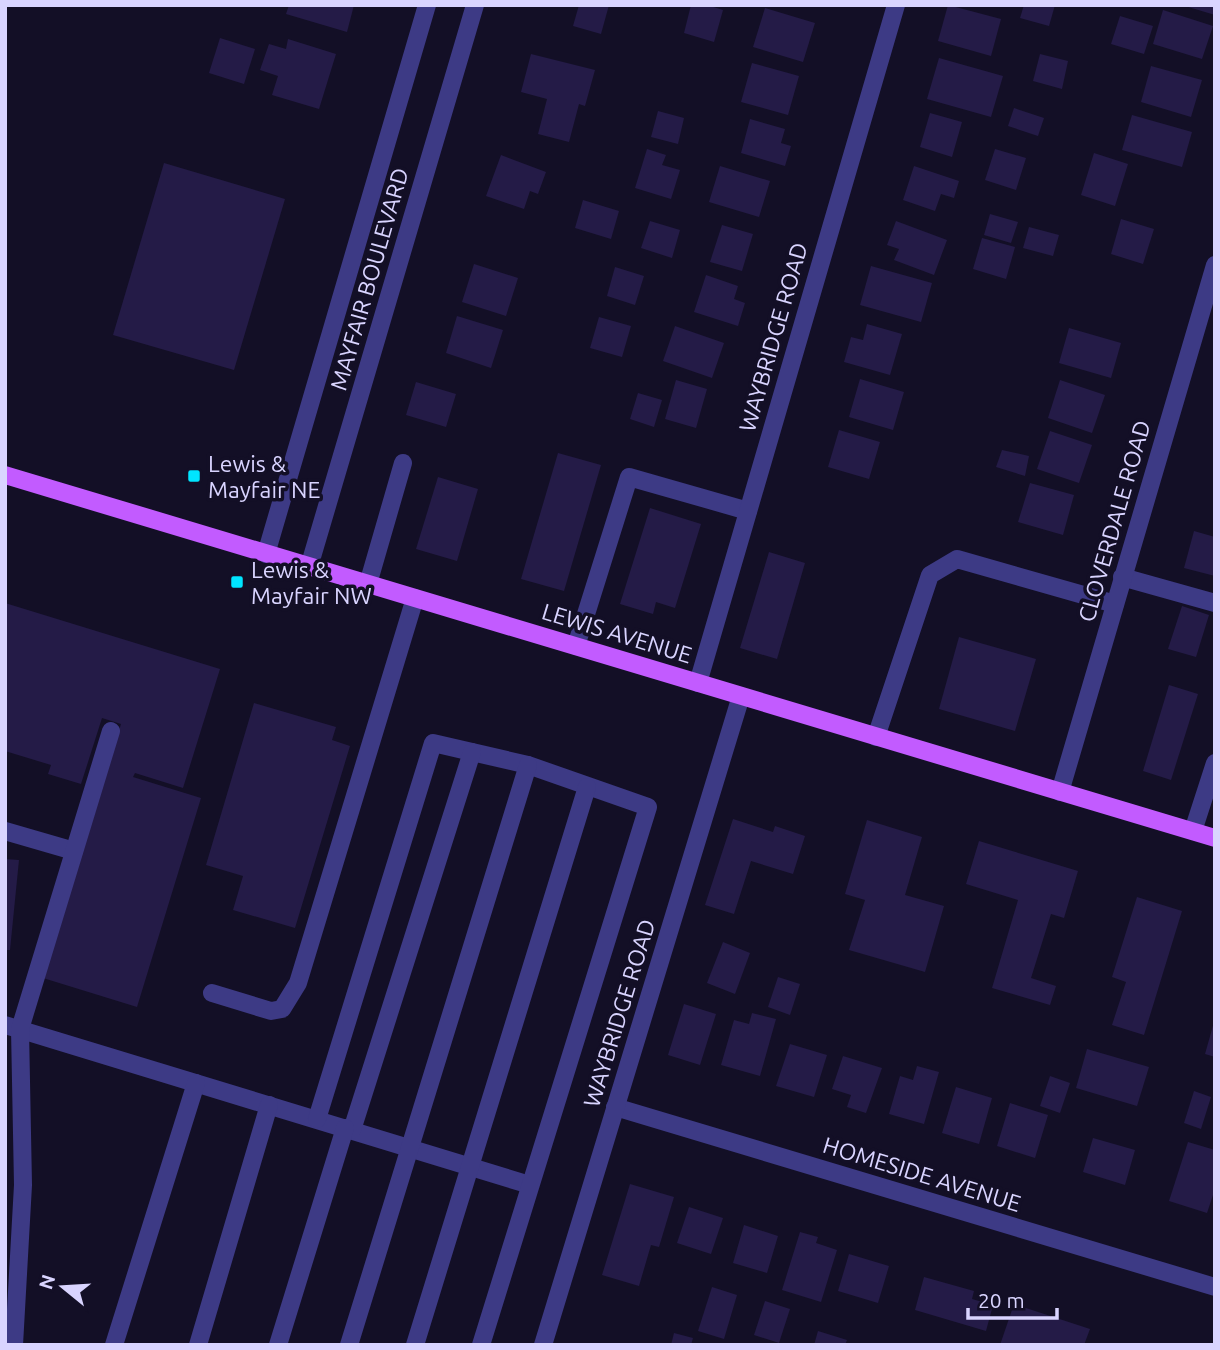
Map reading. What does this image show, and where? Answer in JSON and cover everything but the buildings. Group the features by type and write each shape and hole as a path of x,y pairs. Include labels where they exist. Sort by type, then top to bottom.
{"main road":[{"name":"LEWIS AVENUE","path":"5,475 1215,838"}],"street":[{"name":"MAYFAIR BOULEVARD","path":"266,554 427,5"},
{"name":"MAYFAIR BOULEVARD","path":"309,567 475,5"},
{"name":"WAYBRIDGE ROAD","path":"698,683 895,5"},
{"name":"CLOVERDALE ROAD","path":"1060,792 1215,265"},
{"path":"368,584 403,463"},
{"path":"576,646 629,477 748,511"},
{"path":"876,737 930,575 957,559 1115,604"},
{"path":"1122,577 1215,603"},
{"path":"212,993 271,1011 282,1009 298,983 415,598"},
{"name":"WAYBRIDGE ROAD","path":"543,1345 741,696"},
{"path":"14,1345 23,1185 13,1027 74,851 111,732"},
{"path":"317,1119 433,743 528,765 648,807 481,1345"},
{"path":"278,1345 471,752"},
{"path":"1193,831 1215,763"},
{"path":"349,1345 528,765"},
{"path":"415,1345 586,787"},
{"path":"5,831 74,851"},
{"path":"13,1027 530,1185"},
{"path":"114,1345 197,1083"},
{"path":"198,1345 269,1105"},
{"name":"HOMESIDE AVENUE","path":"615,1107 1215,1287"}],"place":[{"name":"Lewis & Mayfair NE","path":"194,476"},
{"name":"Lewis & Mayfair NW","path":"237,582"}]}
